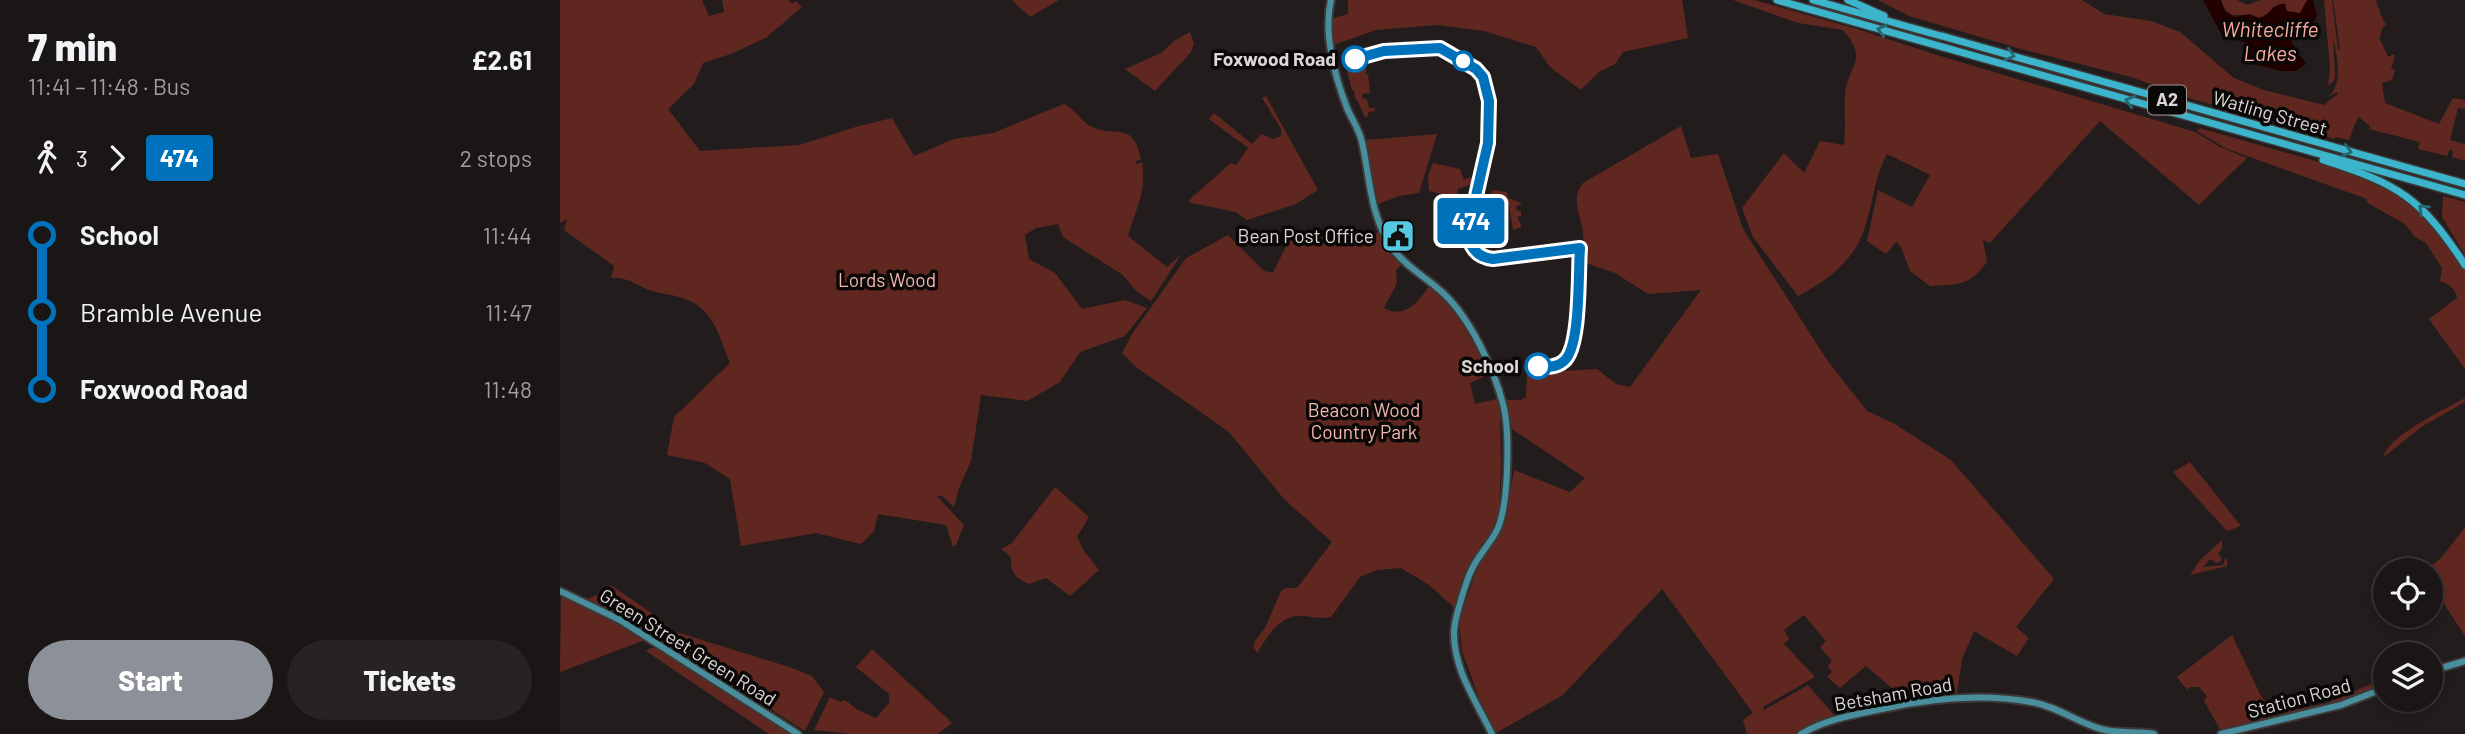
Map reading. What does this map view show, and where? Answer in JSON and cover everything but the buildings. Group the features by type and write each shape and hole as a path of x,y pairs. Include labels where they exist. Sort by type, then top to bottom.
{"highway":[{"name":"Watling Street","path":"1777,0 2465,195"},
{"name":"A2","path":"1813,0 1942,36"},
{"name":"A2","path":"1848,0 1942,36"},
{"name":"Watling Street","path":"1942,36 2465,182"},
{"path":"2243,133 2362,173 2398,190 2431,217 2465,265"}],"main road":[{"path":"1331,0 1328,30 1337,80 1361,140 1371,197 1381,227 1401,259 1440,290 1461,313 1488,365 1503,406 1507,445 1502,518 1497,531 1474,563 1454,630 1464,681 1492,734"},
{"name":"Green Street Green Road","path":"560,591 620,620 798,734"},
{"path":"2443,667 2465,661"},
{"name":"Station Road","path":"2221,734 2341,705 2373,693"},
{"name":"Betsham Road","path":"1801,734 1830,720 1853,714 1917,702 1972,697 2035,702 2098,729 2113,732"},
{"path":"2113,732 2154,734"}],"green space":[{"name":"Lords Wood","path":"560,0 702,0 709,16 724,12 722,0 789,0 792,4 796,1 802,7 767,37 731,54 703,63 694,84 668,109 700,151 799,145 892,118 914,156 954,139 993,133 1064,104 1090,126 1099,130 1122,132 1133,139 1141,159 1135,162 1142,162 1143,182 1128,236 1167,267 1181,255 1151,301 1136,291 1123,275 1063,237 1058,224 1036,228 1025,235 1029,259 1055,273 1082,309 1125,300 1147,308 1125,336 1080,352 1060,382 1027,401 981,395 971,461 954,507 942,496 937,496 964,525 956,545 953,547 946,525 878,514 874,531 861,544 816,533 741,546 730,479 705,463 667,455 674,417 730,363 718,331 700,307 690,301 652,291 627,280 611,278 614,266 564,230 567,219 560,223"},
{"path":"1012,0 1059,0 1030,17"},
{"path":"1348,0 1682,0 1688,38 1623,52 1615,64 1599,72 1581,90 1550,67 1536,47 1484,31 1437,25 1376,30 1333,45 1331,19 1348,14"},
{"path":"1733,0 1754,0 1857,29 2195,132 2220,147 2247,158 2199,205 2100,121 1990,243 1983,240 1987,262 1975,276 1956,284 1930,286 1910,271 1901,247 1896,242 1886,254 1867,241 1878,190 1912,207 1930,175 1887,154 1879,173 1865,227 1854,250 1839,268 1798,296 1753,237 1742,208 1784,153 1804,173 1820,141 1844,145 1845,95 1855,63 1855,49 1843,30 1798,23"},
{"path":"1878,0 2082,0 2104,14 2151,21 2180,32 2234,78 2264,90 2324,105 2338,94 2337,92 2329,96 2336,84 2338,68 2333,36 2335,79 2328,86 2330,68 2324,0 2332,0 2338,50 2333,0 2376,0 2386,25 2379,37 2388,57 2394,54 2395,56 2391,69 2395,70 2392,80 2382,83 2385,103 2439,124 2453,98 2465,100 2465,109 2458,108 2450,140 2465,144 2465,161 2452,157 2453,152 2450,149 2447,156 2418,149 2420,142 2369,129 2370,126 2359,117 2349,140 2336,137 2334,139 2192,99 2131,77 2021,49 1909,16"},
{"path":"2221,0 2237,0 2247,5 2261,0 2309,0 2315,15 2270,31 2285,3 2273,7 2269,13 2259,18 2252,15 2231,15"},
{"path":"1190,32 1194,43 1191,52 1155,91 1125,69 1161,53"},
{"path":"1356,67 1367,69 1365,74 1368,74 1370,93 1362,94 1362,97 1367,100 1369,108 1375,108 1375,111 1369,112 1367,117 1355,99 1347,71 1356,70"},
{"path":"1266,96 1318,190 1296,204 1247,220 1236,212 1191,203 1189,200 1231,163 1236,165 1248,148 1209,119 1214,113 1252,144 1261,134 1273,139 1281,136 1281,129 1262,98"},
{"path":"1681,126 1691,158 1718,154 1743,229 1827,360 1867,411 1893,423 1951,460 2054,579 2016,627 2029,638 2017,656 1974,631 1962,659 1957,693 1905,699 1866,666 1840,688 1827,677 1832,672 1828,666 1832,661 1820,647 1826,641 1804,615 1784,630 1789,639 1784,644 1815,677 1763,707 1764,710 1808,685 1834,715 1796,734 1747,734 1743,720 1753,713 1662,589 1563,695 1496,733 1479,698 1462,651 1459,622 1477,569 1507,513 1514,470 1570,492 1585,478 1512,429 1506,400 1521,400 1526,397 1527,373 1597,369 1616,384 1630,387 1701,290 1648,294 1615,273 1586,263 1577,207 1577,195 1583,183"},
{"path":"2200,128 2354,172 2409,199 2447,240 2465,269 2465,369 2429,319 2457,298 2451,287 2440,281 2442,268 2426,243 2415,237 2405,224 2366,202 2367,199 2225,148 2197,131"},
{"path":"1437,134 1419,193 1399,196 1376,205 1366,140"},
{"path":"1433,163 1460,169 1464,180 1478,174 1475,183 1458,189 1453,209 1444,207 1441,194 1429,191 1428,176"},
{"path":"1492,190 1507,192 1508,198 1522,203 1516,207 1517,211 1521,211 1521,216 1517,217 1522,227 1513,230 1509,204 1498,204 1500,197 1493,199 1495,195 1491,194"},
{"path":"2443,196 2465,202 2465,255 2442,217"},
{"name":"Beacon Wood Country Park","path":"1316,232 1348,240 1380,232 1393,255 1402,264 1396,270 1397,283 1384,308 1398,312 1411,307 1430,285 1454,309 1488,375 1470,383 1475,404 1497,399 1500,408 1499,509 1494,528 1472,563 1456,609 1429,585 1401,568 1377,570 1360,577 1331,617 1295,616 1281,622 1257,653 1253,647 1255,641 1265,628 1281,591 1297,588 1332,542 1284,499 1229,432 1136,367 1122,353 1132,334 1186,258 1228,235 1264,271 1273,273 1289,240"},
{"path":"2465,398 2465,402 2421,427 2384,457 2387,449 2406,432"},
{"path":"2190,462 2241,526 2227,531 2173,472"},
{"path":"1055,487 1089,517 1077,537 1099,570 1070,596 1046,578 1029,584 1020,579 1011,567 1011,557 1001,549 1012,543"},
{"path":"2465,527 2465,636 2443,602 2442,557"},
{"path":"2222,540 2222,549 2218,553 2222,560 2217,563 2210,559 2203,567 2223,565 2225,559 2227,566 2190,575 2201,559"},
{"path":"611,585 667,624 660,640 587,599 603,593"},
{"path":"561,595 610,618 645,640 560,672"},
{"path":"670,630 812,676 824,692 805,731 667,643"},
{"path":"2232,635 2260,694 2276,716 2275,720 2221,731 2204,701 2207,696 2199,687 2189,687 2187,690 2177,677"},
{"path":"657,648 791,734 769,734 646,651"},
{"path":"872,649 952,723 938,734 850,734 814,730 830,697 841,702 845,700 858,710 876,718 889,703 889,694 856,667"},
{"path":"2373,683 2373,691 2342,703 2279,717 2280,713 2327,703"}],"water":[{"name":"Whitecliffe Lakes","path":"2203,0 2221,0 2225,11 2235,17 2249,14 2259,18 2281,4 2285,4 2287,11 2300,13 2307,0 2313,0 2317,15 2315,21 2291,39 2297,55 2302,57 2306,64 2296,71 2281,71 2254,64 2248,43 2223,37"}],"bus line":[{"name":"474","path":"1355,59 1384,51 1440,48 1476,69 1483,77 1489,101 1488,136 1468,231 1471,245 1480,256 1493,259 1580,248 1577,320 1572,351 1560,364 1538,366"}],"place":[{"name":"Foxwood Road","path":"1355,59"},
{"name":"Bean Post Office","path":"1398,236"},
{"name":"School","path":"1538,366"}]}
